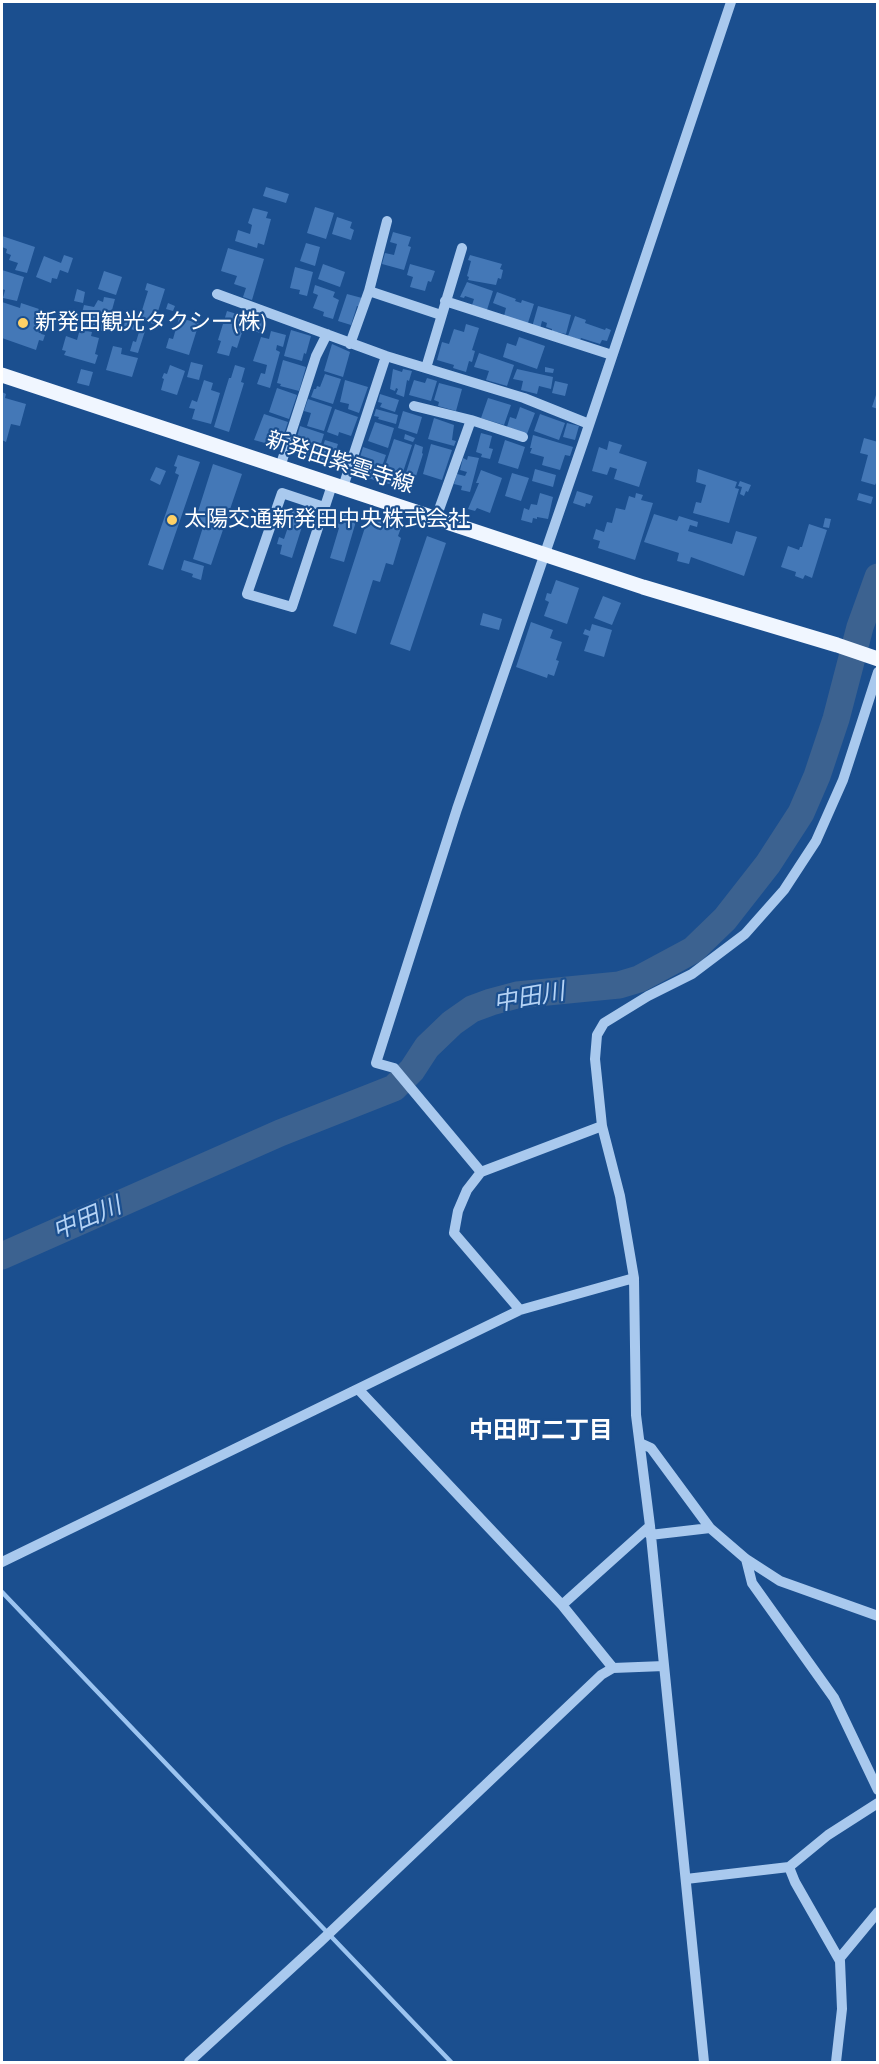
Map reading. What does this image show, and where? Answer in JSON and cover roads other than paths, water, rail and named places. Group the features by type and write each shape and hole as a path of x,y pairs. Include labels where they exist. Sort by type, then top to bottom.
{"main road":[{"name":"新発田紫雲寺線","path":"2,375 654,590 837,645 876,663"}],"street":[{"path":"481,1172 394,1068 376,1063 457,809 731,2"},
{"path":"350,344 369,291 387,221"},
{"path":"426,368 462,248"},
{"path":"369,291 441,315"},
{"path":"217,294 386,357 524,398 589,424"},
{"path":"446,301 612,354"},
{"path":"280,467 316,356 327,334"},
{"path":"324,507 282,493 247,594 292,607 324,507 337,486 386,357"},
{"path":"414,406 471,420 523,437"},
{"path":"436,518 471,420"},
{"path":"704,2062 636,1415 634,1278 620,1196 602,1126 595,1059 597,1035 604,1023 648,996 692,974 745,934 784,890 816,841 843,780 876,663"},
{"path":"520,1310 454,1233 458,1211 467,1190 481,1172 602,1126"},
{"path":"7,1560 520,1310 634,1278"},
{"path":"359,1390 562,1605 613,1668"},
{"path":"640,1443 651,1448 710,1528 746,1559 780,1581 878,1616"},
{"path":"562,1605 650,1531 710,1528"},
{"path":"746,1559 752,1583 834,1698 878,1790"},
{"path":"189,2062 321,1941 601,1675 613,1668 664,1666"},
{"path":"686,1879 789,1867 828,1835 878,1803"},
{"path":"789,1867 795,1882 839,1959 842,2009 836,2062"},
{"path":"839,1959 878,1912"}],"waterway":[{"name":"中田川","path":"2,1256 280,1133 394,1088 412,1070 427,1047 452,1023 472,1009 517,995 619,985 639,979 693,950 725,919 768,864 801,813 817,776 836,719 860,627 878,577"},
{"path":"2,1592 451,2062"}],"place":[{"name":"新発田観光タクシー(株)","path":"23,323"},
{"name":"太陽交通新発田中央株式会社","path":"172,520"}],"district":[{"name":"中田町二丁目","path":"541,1431"}]}
